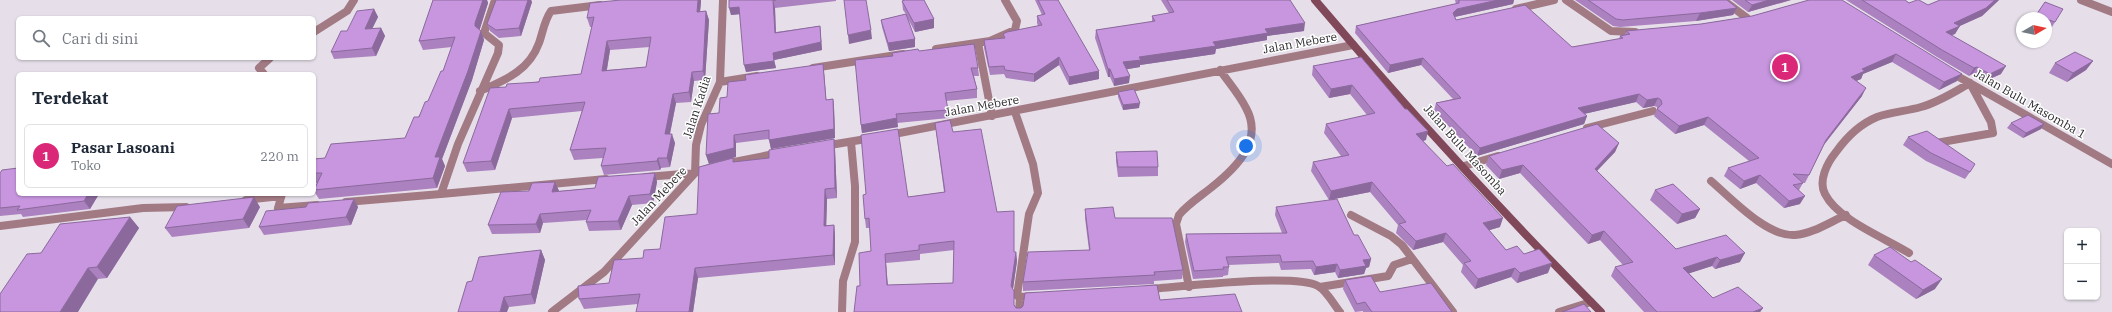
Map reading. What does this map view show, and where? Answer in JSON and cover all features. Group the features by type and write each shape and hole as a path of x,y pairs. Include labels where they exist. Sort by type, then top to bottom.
{"street":[{"path":"316,31 347,11 354,0"},
{"path":"441,194 458,144 500,47 484,33 495,0"},
{"name":"Jalan Kadia","path":"695,173 696,145 701,125 720,82 723,0"},
{"path":"932,50 978,43 1015,30 1017,21 1005,0"},
{"name":"Jalan Bulu Masomba","path":"1315,0 1353,45 1464,166 1516,226 1600,312"},
{"path":"1505,11 1554,0"},
{"path":"1566,0 1611,32 1643,31"},
{"path":"1723,0 1751,17 1733,20"},
{"path":"2082,0 2112,12"},
{"path":"480,91 516,74 528,65 535,54 551,11 611,4"},
{"path":"978,43 992,116"},
{"name":"Jalan Mebere","path":"814,148 1015,112 1220,70 1353,45"},
{"path":"806,69 908,53"},
{"path":"262,72 259,68 268,60"},
{"name":"Jalan Bulu Masomba 1","path":"1946,69 2112,164"},
{"path":"1189,287 1176,224 1177,219 1184,210 1239,164 1249,150 1253,139 1253,126 1246,106 1220,70"},
{"path":"720,82 767,75"},
{"path":"1909,253 1846,215 1831,204 1822,188 1822,177 1829,162 1837,151 1858,130 1871,120 1896,111 1921,107 1932,103 1970,83 1990,122 1993,133 1936,143"},
{"path":"1578,131 1653,110"},
{"path":"1015,112 1033,164 1038,193 1029,214 1024,239 1017,288 1017,296 1020,297 1019,312"},
{"path":"842,312 843,281 855,242 855,186 852,142"},
{"name":"Jalan Mebere","path":"552,312 604,272 695,173 746,158 791,152"},
{"path":"1464,166 1507,153"},
{"path":"634,178 695,173"},
{"path":"340,203 612,179"},
{"path":"1711,181 1763,223 1778,232 1794,235 1846,215"},
{"path":"237,201 274,196"},
{"path":"281,196 277,206 279,208 324,204"},
{"path":"0,226 143,208 195,206"},
{"path":"1351,215 1392,236 1402,244 1453,312"},
{"path":"1137,290 1275,281 1307,282 1320,287 1388,276 1394,265 1412,259"},
{"path":"1320,287 1340,312"},
{"path":"1020,297 1042,296"},
{"path":"1559,312 1591,302"}],"building":[{"path":"433,0 483,0 475,23 475,26 481,31 468,71 435,157 440,157 433,178 316,190 316,186 322,173 316,173 316,159 325,158 331,144 405,138 414,117 419,117 425,102 428,101 441,71 443,71 455,37 419,41"},
{"path":"496,0 528,0 519,28 496,30 487,24"},
{"path":"621,0 698,0 697,12 706,11 703,71 692,72 689,92 673,94 665,134 672,134 667,158 658,158 657,161 601,166 606,148 570,150 585,102 509,109 491,161 463,163 490,88 506,87 507,84 539,82 540,78 581,74 594,17 587,18 590,3","holes":["651,37 646,67 602,71 607,41"]},
{"path":"729,0 773,0 775,33 820,26 821,42 773,53 774,61 744,65 739,7 729,8"},
{"path":"844,0 866,0 871,30 848,35"},
{"path":"924,0 934,19 914,23 902,1"},
{"path":"1038,0 1058,0 1099,71 1069,77 1059,57 1034,74 1005,70 1004,66 989,67 984,40 1005,38 1003,34 1007,32 1042,25 1037,16 1045,14"},
{"path":"1167,0 1290,0 1305,23 1265,29 1268,33 1213,42 1216,46 1139,57 1141,60 1123,62 1130,76 1114,79 1110,69 1108,69 1096,30 1155,21 1152,16 1174,12"},
{"path":"1459,0 1498,0 1457,9 1453,13 1456,20 1525,5 1572,47 1623,38 1620,36 1630,34 1626,31 1701,24 1752,16 1809,0 1842,0 1962,74 1944,82 1896,54 1862,69 1865,71 1851,77 1866,88 1826,140 1809,175 1793,174 1803,183 1793,185 1805,196 1789,201 1760,175 1744,181 1728,168 1759,158 1708,117 1679,126 1657,109 1662,104 1661,100 1658,98 1647,100 1639,94 1578,108 1587,116 1480,148 1436,103 1461,98 1423,58 1390,65 1356,26 1459,3"},
{"path":"1588,0 1727,0 1737,8 1623,20 1616,19"},
{"path":"1745,0 1769,0 1752,5"},
{"path":"1862,0 1905,0 1909,3 1919,0 1928,5 1940,0 1995,0 1986,8 1954,23 1960,26 1946,32 2006,66 1990,74 1977,67 1974,68 1942,50"},
{"path":"2045,2 2063,9 2055,22 2052,21 2052,12 2038,12"},
{"path":"374,9 365,29 381,28 372,48 331,52 341,31 347,31 357,11"},
{"path":"906,14 915,39 888,43 881,20"},
{"path":"974,44 978,68 971,68 977,89 945,93 948,110 896,114 897,118 861,125 855,60 893,56 892,53 918,49 919,51"},
{"path":"2075,52 2093,61 2073,73 2055,63"},
{"path":"1361,57 1405,109 1407,109 1428,131 1416,134 1447,166 1453,164 1503,218 1483,223 1506,250 1517,246 1524,254 1539,249 1552,263 1520,273 1515,268 1478,279 1464,263 1471,261 1446,233 1416,241 1399,224 1406,222 1372,182 1331,191 1313,162 1349,155 1326,124 1375,113 1352,85 1331,89 1313,66"},
{"path":"823,64 826,100 833,99 834,129 769,140 769,130 734,135 734,148 706,155 708,114 719,113 720,98 727,97 728,82 746,80 745,75"},
{"path":"1134,89 1140,103 1123,105 1118,92"},
{"path":"2028,115 2044,124 2026,133 2011,123"},
{"path":"950,120 953,132 981,129 997,212 1014,211 1014,252 1016,252 1011,286 1014,291 1014,305 1016,308 1021,308 1023,306 1025,293 1157,285 1160,300 1235,294 1242,312 854,312 857,286 860,286 859,253 871,251 869,218 865,219 863,195 866,194 861,135 898,129 908,197 945,192 935,123","holes":["954,241 953,283 887,285 885,254 919,250 919,245"]},
{"path":"1597,124 1619,143 1595,169 1676,249 1726,235 1745,253 1720,260 1717,257 1683,268 1713,298 1738,287 1763,308 1753,312 1657,312 1615,267 1633,262 1604,231 1592,235 1523,165 1502,170 1489,156"},
{"path":"1927,131 1975,164 1970,172 1931,153 1908,137"},
{"path":"834,139 835,188 825,189 824,226 834,225 833,255 695,268 689,312 636,312 640,294 579,299 578,286 609,283 614,260 643,258 644,250 660,249 665,217 697,214 699,167 733,158 733,162 769,158 769,150"},
{"path":"1157,151 1158,167 1118,167 1116,152"},
{"path":"16,168 16,196 87,196 84,201 17,210 20,206 0,208 0,173 2,170"},
{"path":"655,173 650,194 629,196 618,221 586,222 591,210 540,214 536,224 488,225 501,192 529,191 532,183 555,182 552,192 595,188 598,177"},
{"path":"1673,184 1700,209 1682,214 1655,190"},
{"path":"254,197 243,219 165,228 177,206"},
{"path":"354,199 346,217 259,227 266,211 306,207 308,203"},
{"path":"1337,199 1354,235 1358,235 1371,259 1363,260 1366,266 1340,270 1337,264 1316,267 1313,261 1282,262 1280,255 1226,257 1229,267 1223,267 1224,269 1194,271 1186,234 1287,233 1276,207"},
{"path":"1113,207 1115,218 1172,218 1183,270 1154,272 1155,275 1023,282 1028,252 1090,250 1085,209"},
{"path":"130,217 97,267 88,268 60,312 0,312 0,294 27,254 41,253 60,224"},
{"path":"1890,247 1911,262 1915,260 1942,279 1923,290 1874,255"},
{"path":"541,250 531,294 504,297 500,312 458,312 467,282 472,281 479,257"},
{"path":"1371,276 1380,292 1431,283 1452,312 1372,312 1365,302 1357,304 1345,280"},
{"path":"1584,304 1591,312 1562,312"}],"place":[{"name":"Pasar Lasoani","path":"1785,67"}]}
